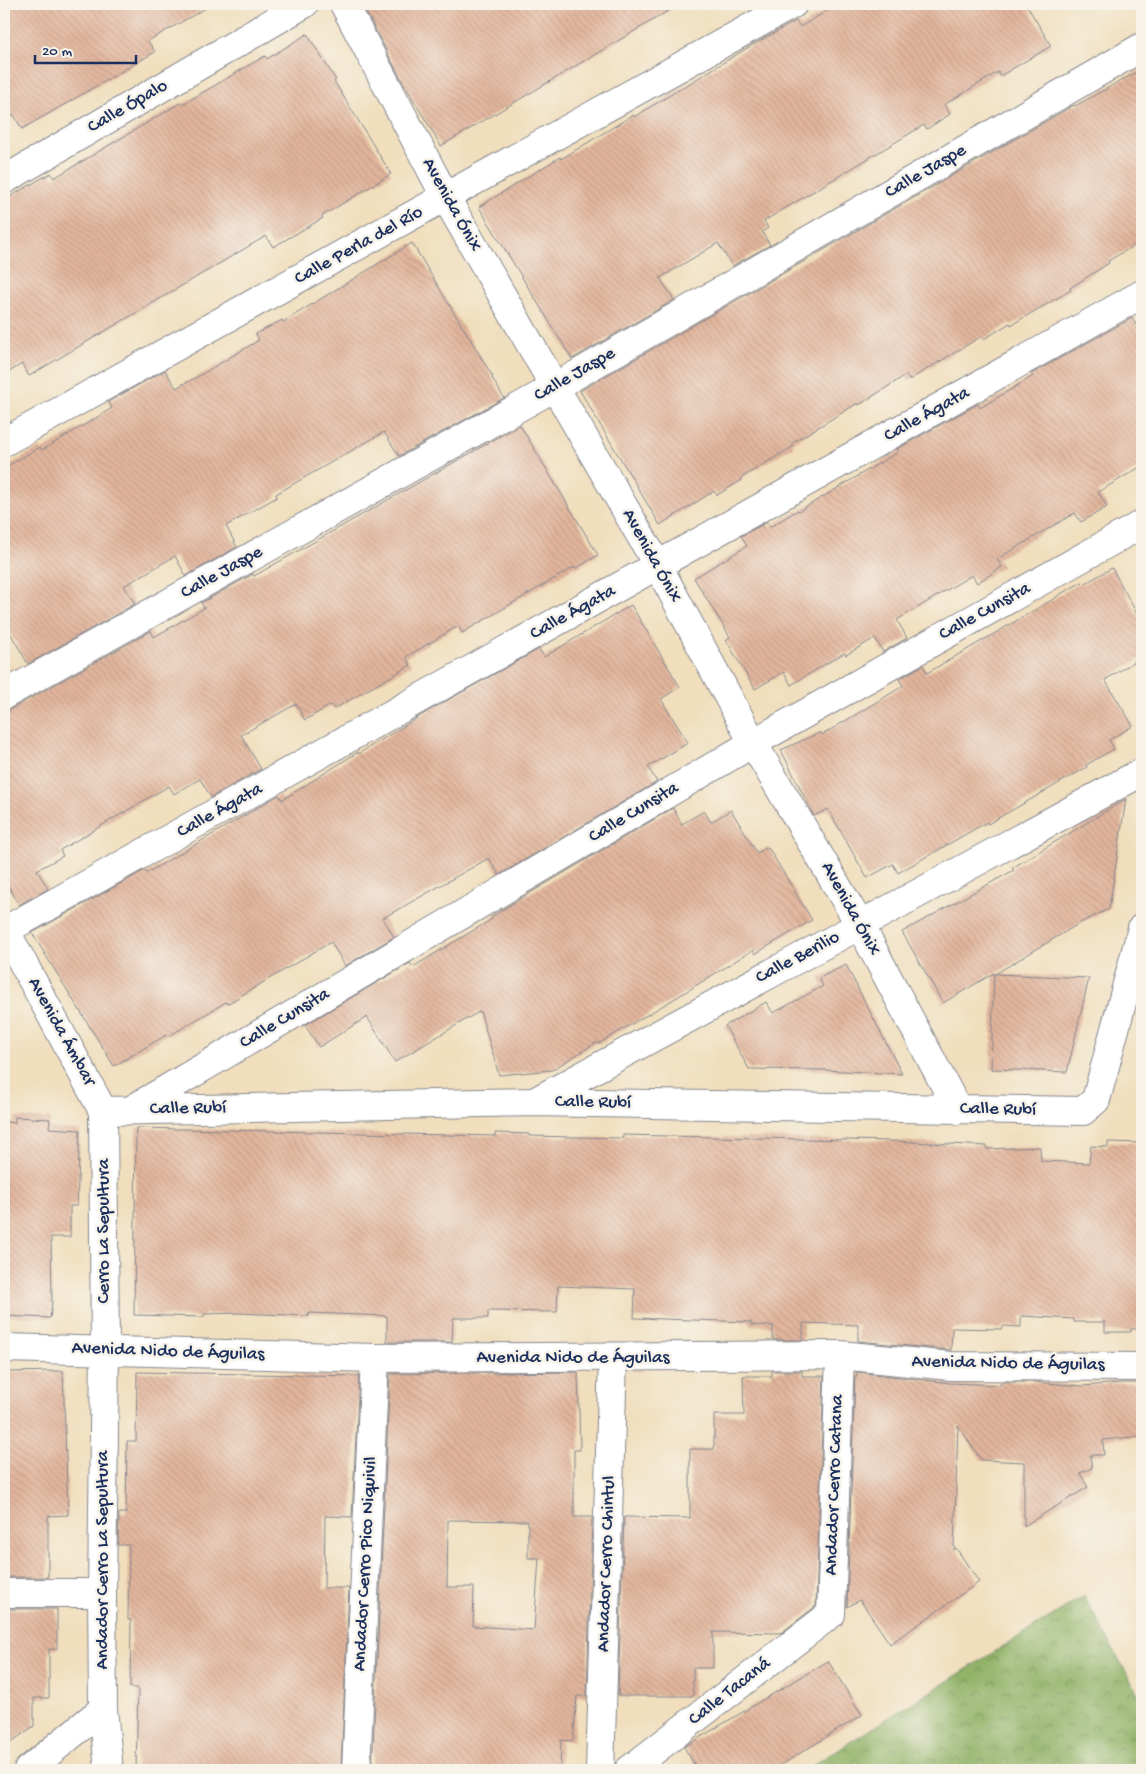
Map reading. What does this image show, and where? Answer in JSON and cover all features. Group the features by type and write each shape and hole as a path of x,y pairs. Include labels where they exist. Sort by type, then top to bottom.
{"street":[{"name":"Calle Ópalo","path":"4,180 304,4"},
{"name":"Avenida Ónix","path":"344,4 446,198 658,566 753,743 860,925 958,1110"},
{"name":"Calle Perla del Río","path":"4,442 793,4"},
{"name":"Calle Jaspe","path":"4,695 555,387 1142,47"},
{"name":"Calle Ágata","path":"4,930 1142,294"},
{"name":"Calle Cunsita","path":"130,1110 753,743 1142,524"},
{"name":"Calle Berilio","path":"532,1102 1142,772"},
{"name":"Calle Rubí","path":"103,1111 532,1102 958,1110 1090,1105 1142,928"},
{"name":"Avenida Ámbar","path":"4,930 103,1111"},
{"name":"Cerro La Sepultura","path":"103,1111 105,1350"},
{"name":"Avenida Nido de Águilas","path":"4,1348 375,1358 614,1358 840,1355 950,1366 1142,1367"},
{"name":"Andador Cerro La Sepultura","path":"105,1350 102,1593 103,1709 109,1770"},
{"name":"Andador Cerro Catana","path":"831,1614 840,1355"},
{"name":"Andador Cerro Pico Niquivil","path":"356,1770 375,1358"},
{"name":"Andador Cerro Chintul","path":"600,1770 614,1358"},
{"path":"4,1593 102,1593"},
{"name":"Calle Tacaná","path":"629,1770 831,1614"},
{"path":"28,1770 103,1709"}],"green space":[{"path":"1084,1596 1142,1701 1142,1770 805,1770"}],"building":[{"path":"4,4 213,4 148,41 155,52 22,129 14,115 4,121"},
{"path":"362,4 680,4 441,146 399,75"},
{"path":"838,4 1026,4 1051,46 1000,76 998,72 944,105 950,114 927,129 924,125 764,221 768,228 762,232 770,245 732,266 718,243 660,278 674,300 572,359 479,207 560,157 561,159 633,115 634,117 749,47 796,21 800,27"},
{"path":"307,34 391,174 322,216 323,218 273,247 266,236 29,376 22,364 4,375 4,200 51,173 54,178 182,102 183,104 265,56 267,59"},
{"path":"1142,69 1142,241 1108,261 1109,263 1070,288 1071,290 984,339 982,336 909,380 906,375 859,405 858,403 792,443 794,446 741,478 742,480 717,495 714,491 660,525 580,391 1074,105"},
{"path":"412,243 504,398 399,456 384,432 276,494 277,497 226,526 237,547 186,576 175,556 124,586 135,604 28,664 4,622 4,468 40,447 42,450 91,421 112,408 108,402 165,370 176,388 204,373 259,340 256,334 282,320 283,322"},
{"path":"1132,318 1142,335 1142,466 1098,492 1107,507 1081,522 1075,513 997,559 1002,567 977,583 972,575 897,620 907,638 883,652 875,638 846,655 844,653 791,685 784,672 755,689 726,640 730,637 694,578 747,546 741,536 767,522 770,527 799,511 898,452 897,449 978,404 980,408 1033,376 1031,374"},
{"path":"520,425 598,555 575,569 574,567 462,633 458,626 406,657 411,665 334,709 331,705 305,720 296,704 241,735 261,769 211,797 200,779 174,794 169,786 60,850 63,856 37,870 48,889 19,905 4,878 4,713 151,631 154,637 204,608 201,603 253,574 254,576"},
{"path":"1112,568 1142,623 1142,657 1105,680 1133,726 1109,740 1114,749 1086,765 1087,767 988,824 987,822 898,873 893,864 867,878 828,809 814,816 781,750 821,732 822,735 903,686 899,679 923,665 927,673 1057,596 1082,582 1084,584"},
{"path":"631,605 680,687 661,699 688,743 648,767 657,782 499,875 489,858 383,918 394,937 345,966 331,942 227,1004 226,1002 114,1066 32,933 145,870 147,873 279,795 282,800 358,752 358,754 432,709 539,649 544,657"},
{"path":"1126,799 1109,909 1080,923 995,974 1089,978 1067,1072 991,1069 994,973 943,1003 902,932 1014,870 1012,868"},
{"path":"673,808 682,824 704,811 711,822 731,810 757,853 768,847 812,920 755,954 753,950 679,996 598,1044 597,1042 552,1070 499,1075 480,1011 395,1062 367,1017 319,1047 305,1025 410,963 413,967 492,919 491,917 515,902"},
{"path":"846,965 902,1074 749,1069 725,1026 766,1002 773,1013 823,986 819,978"},
{"path":"15,1117 50,1119 49,1128 80,1130 77,1206 70,1206 70,1237 51,1237 52,1303 50,1318 4,1316 4,1122 15,1123"},
{"path":"136,1128 495,1136 495,1133 529,1134 529,1136 623,1138 623,1135 892,1141 987,1146 987,1149 1040,1147 1041,1161 1089,1163 1091,1146 1108,1147 1108,1142 1142,1143 1140,1191 1142,1191 1142,1329 1131,1329 1131,1332 1105,1332 1105,1322 1074,1322 1074,1319 1021,1316 1021,1327 1004,1326 1002,1329 952,1328 951,1350 858,1341 858,1325 803,1323 803,1340 773,1340 773,1326 751,1325 751,1322 634,1318 635,1289 558,1286 557,1312 488,1311 488,1318 453,1318 452,1342 387,1342 387,1316 309,1313 309,1316 238,1313 204,1314 204,1317 134,1315"},
{"path":"63,1371 68,1515 48,1516 48,1577 4,1577 4,1372"},
{"path":"772,1371 802,1371 802,1376 824,1376 816,1606 781,1633 713,1632 713,1668 693,1668 693,1696 618,1696 624,1517 690,1518 690,1449 714,1449 714,1415 744,1415 743,1376 772,1376"},
{"path":"137,1372 359,1376 352,1517 325,1516 324,1588 349,1588 341,1770 136,1770 138,1688 130,1688 131,1620 128,1620 129,1545 118,1545 119,1513 126,1513 127,1441 136,1441"},
{"path":"578,1372 580,1450 574,1450 574,1517 592,1517 587,1696 577,1696 573,1741 561,1740 560,1770 372,1770 390,1374","holes":["448,1520 528,1521 528,1558 539,1558 534,1630 473,1626 474,1587 447,1587"]},
{"path":"857,1372 950,1383 1001,1385 1001,1382 1033,1382 1082,1386 1142,1383 1142,1436 1103,1440 1104,1455 1090,1455 1092,1468 1080,1473 1088,1487 1024,1526 1024,1462 981,1460 958,1425 954,1550 956,1548 979,1582 890,1644 860,1600 847,1607 855,1377 857,1377"},
{"path":"4,1609 57,1609 57,1649 49,1649 49,1698 34,1698 34,1726 4,1747"},
{"path":"828,1661 862,1715 773,1770 698,1770 684,1747"}]}
